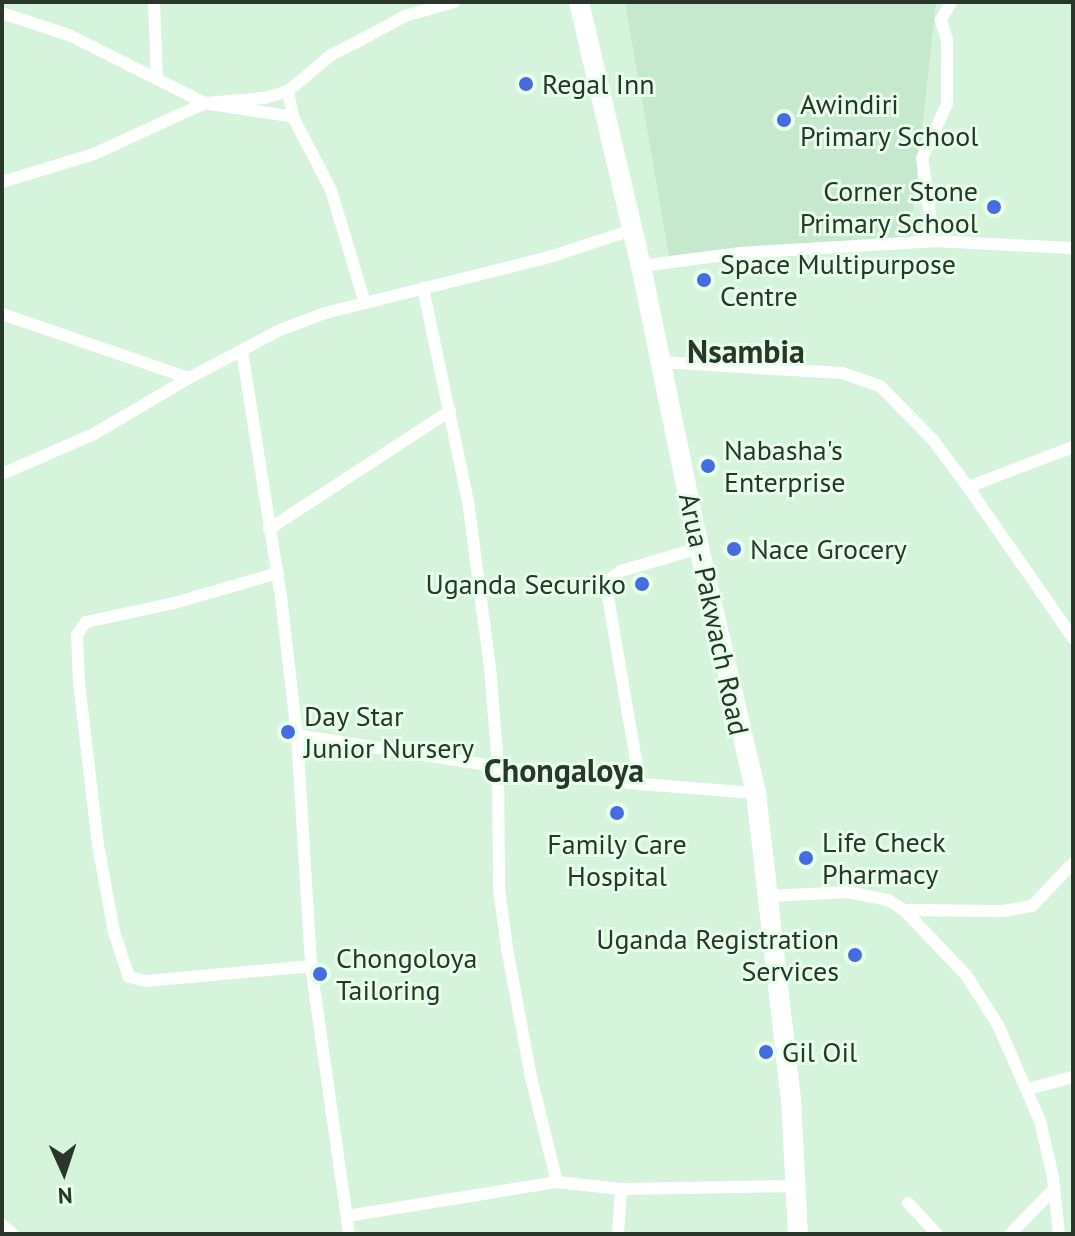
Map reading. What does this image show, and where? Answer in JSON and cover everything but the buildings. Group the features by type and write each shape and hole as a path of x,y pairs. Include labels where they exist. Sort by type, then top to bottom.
{"main road":[{"name":"Arua - Pakwach Road","path":"579,2 641,266 699,548 756,793 770,896 798,1234"}],"street":[{"path":"154,2 157,77"},
{"path":"2,182 94,154 205,103 264,98 288,91 341,50 405,16 454,2"},
{"path":"934,241 922,158 947,104 947,40 941,20 951,2"},
{"path":"2,13 69,35 205,103 293,117"},
{"path":"288,91 293,117 331,190 365,303"},
{"path":"2,474 94,434 189,378 325,313 549,257 632,230"},
{"path":"641,266 740,253 934,241 1073,248"},
{"path":"423,288 468,501 490,667 498,767 499,889 507,948 531,1077 557,1182"},
{"path":"2,314 189,378"},
{"path":"242,351 278,573 297,735 311,966 349,1234"},
{"path":"660,362 842,373 864,378 891,394 968,487 1073,638"},
{"path":"269,529 450,411"},
{"path":"968,487 1073,447"},
{"path":"640,784 607,590 610,579 621,571 699,548"},
{"path":"278,573 174,603 86,622 77,635 79,683 109,911 129,977 146,981 311,966"},
{"path":"297,735 498,767 640,784 756,793"},
{"path":"904,910 1003,911 1032,906 1073,863"},
{"path":"770,896 848,892 888,900 904,910 966,975 998,1025 1040,1121 1055,1188 1059,1234"},
{"path":"1028,1089 1073,1077"},
{"path":"347,1216 557,1182 621,1189 796,1186"},
{"path":"1010,1234 1055,1188"},
{"path":"618,1234 621,1189"},
{"path":"908,1203 937,1234"},
{"path":"2,1225 13,1234"}],"shaded area":[{"name":"Awindiri Primary School","path":"625,2 936,2 910,239 763,245 669,256"}],"place":[{"name":"Regal Inn","path":"526,84"},
{"name":"Awindiri Primary School","path":"784,120"},
{"name":"Corner Stone Primary School","path":"994,207"},
{"name":"Space Multipurpose Centre","path":"704,280"},
{"name":"Nabasha's Enterprise","path":"708,466"},
{"name":"Nace Grocery","path":"734,549"},
{"name":"Uganda Securiko","path":"642,584"},
{"name":"Day Star Junior Nursery","path":"288,732"},
{"name":"Family Care Hospital","path":"617,813"},
{"name":"Life Check Pharmacy","path":"806,858"},
{"name":"Uganda Registration Services","path":"855,955"},
{"name":"Chongoloya Tailoring","path":"320,974"},
{"name":"Gil Oil","path":"766,1052"}],"district":[{"name":"Nsambia","path":"746,351"},
{"name":"Chongaloya","path":"564,770"}]}
